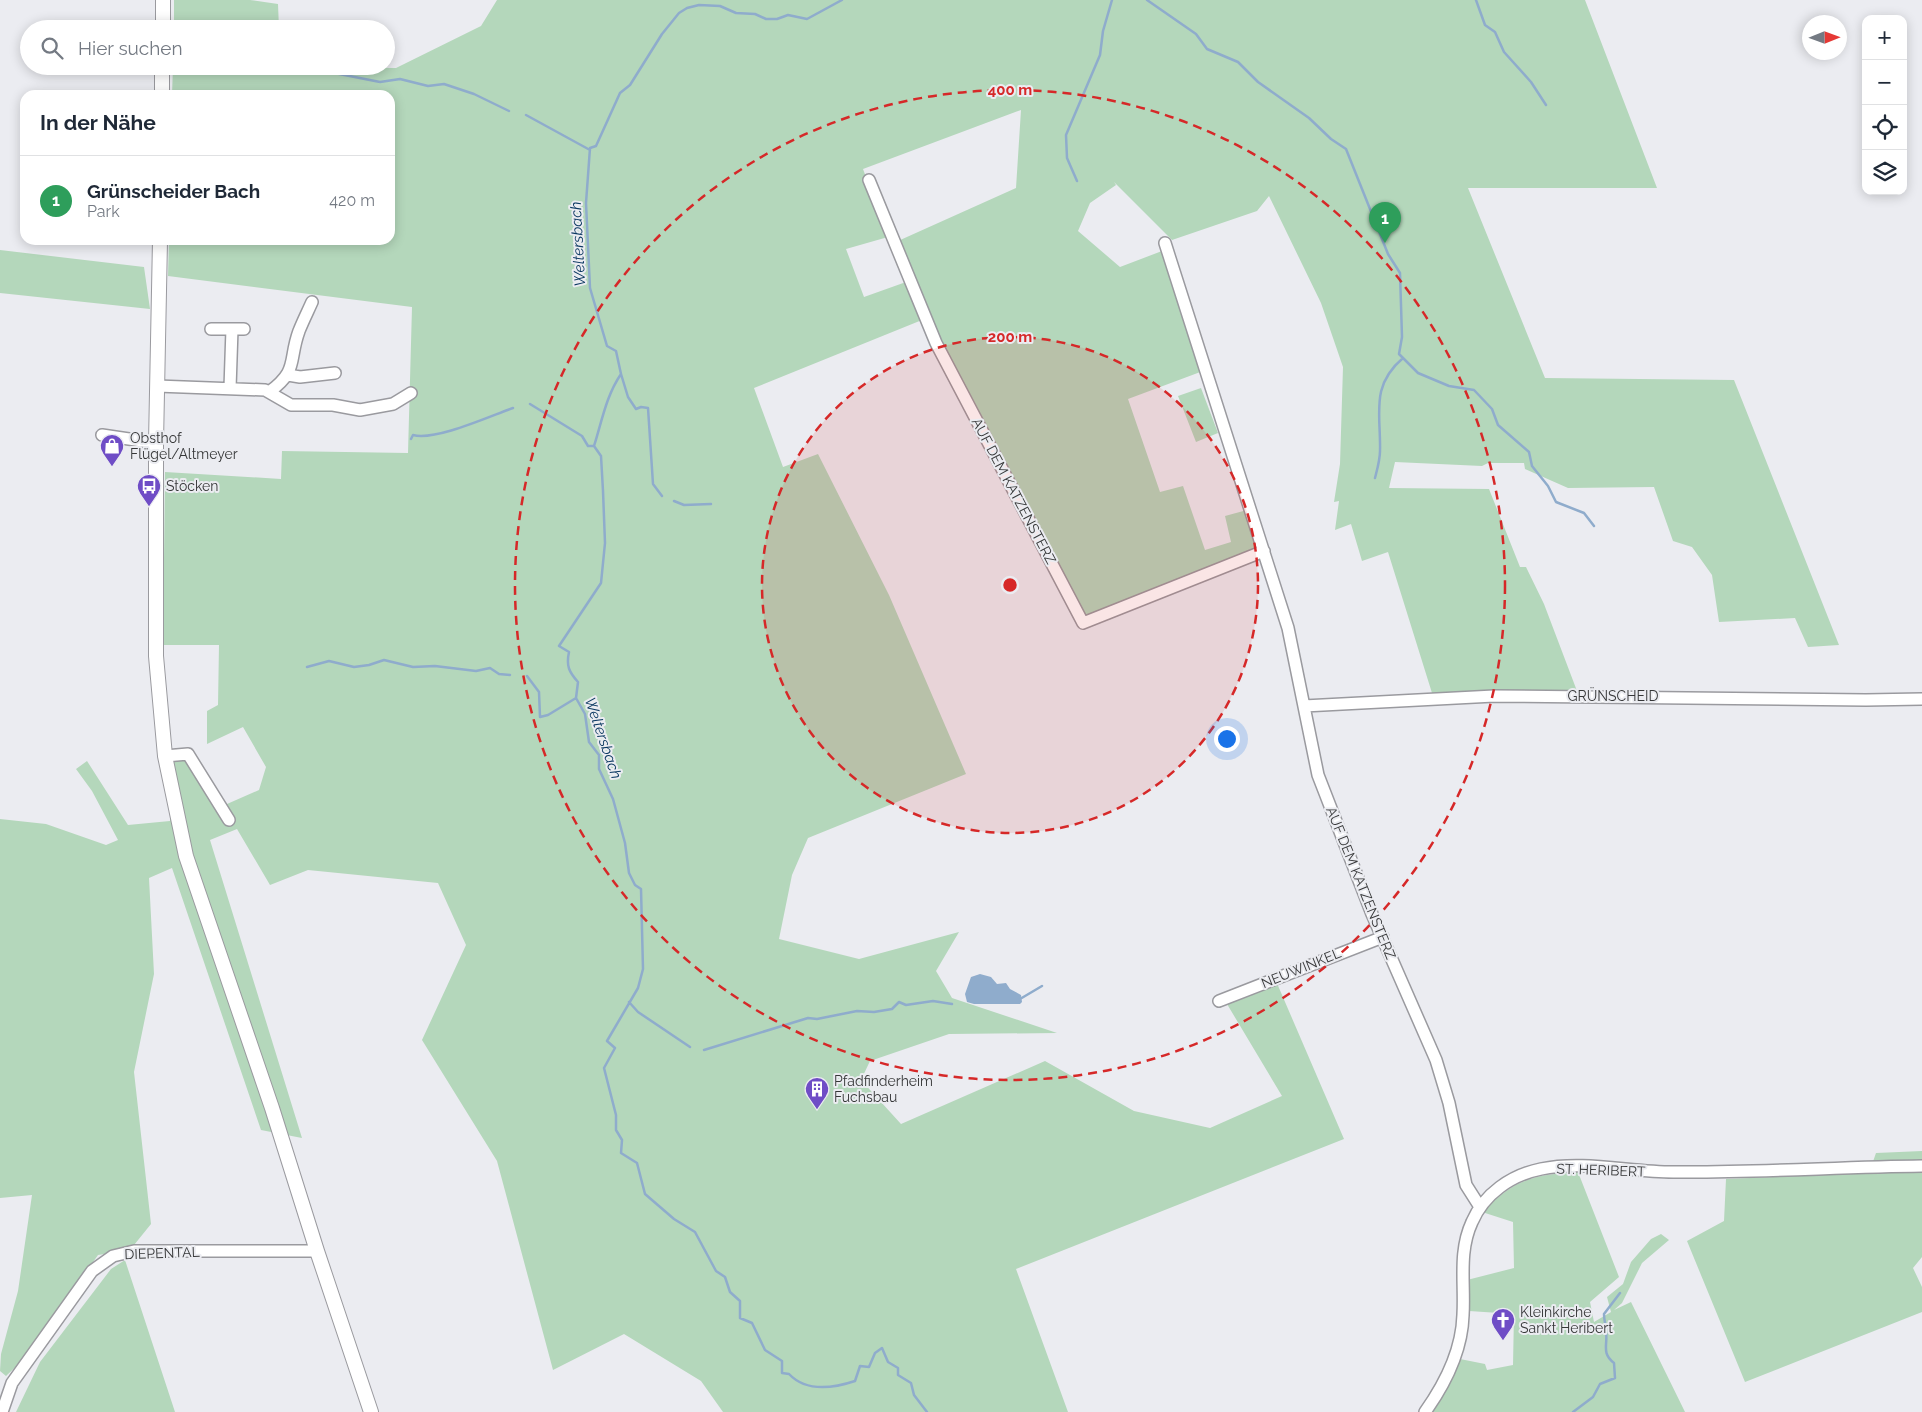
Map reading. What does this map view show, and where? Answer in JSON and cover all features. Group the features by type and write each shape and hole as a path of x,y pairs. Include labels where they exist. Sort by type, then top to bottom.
{"main road":[{"path":"163,0 163,20"},
{"path":"162,75 162,90"},
{"path":"160,245 156,443 156,656 166,756 186,856 272,1108 371,1412"}],"street":[{"name":"AUF DEM KATZENSTERZ","path":"870,180 936,342 1083,623 1264,551"},
{"name":"AUF DEM KATZENSTERZ","path":"1165,243 1288,628 1318,774 1326,798 1439,1069 1466,1186 1480,1207"},
{"path":"269,392 288,375 299,332 312,302"},
{"path":"211,329 244,329"},
{"path":"230,388 232,329"},
{"path":"288,375 300,377 335,373"},
{"path":"157,386 265,390 291,404 332,405 360,410 393,404 411,394"},
{"path":"102,435 156,443"},
{"name":"GRÜNSCHEID","path":"1304,706 1494,696 1922,699"},
{"path":"166,756 188,754 229,820"},
{"name":"NEUWINKEL","path":"1219,1002 1384,937"},
{"name":"ST. HERIBERT","path":"1425,1412 1444,1382 1456,1354 1463,1315 1463,1254 1466,1237 1480,1207 1490,1195 1508,1181 1527,1173 1559,1167 1703,1172 1922,1166"},
{"name":"DIEPENTAL","path":"2,1412 12,1382 28,1358 92,1271 113,1256 134,1252 317,1251"}],"green space":[{"path":"174,0 250,0 278,4 279,20 174,20"},
{"path":"497,0 1585,0 1657,188 1468,188 1545,378 1734,380 1839,645 1808,647 1795,618 1719,622 1712,575 1692,547 1673,541 1654,487 1568,488 1525,469 1524,463 1488,463 1482,466 1395,462 1389,488 1489,489 1520,567 1526,567 1544,604 1577,691 1432,693 1388,552 1362,561 1351,524 1335,530 1339,501 1334,502 1340,464 1343,367 1321,303 1269,196 1257,211 1172,240 1114,182 1116,185 1090,203 1078,231 1120,267 1162,251 1203,371 1128,399 1160,492 1183,486 1205,550 1231,542 1225,516 1247,510 1260,550 1086,616 1043,539 938,336 898,241 1016,188 1021,110 863,169 888,237 846,249 864,297 906,282 922,320 754,388 783,467 818,454 889,595 966,774 808,838 792,875 779,939 859,959 959,932 936,971 952,998 1057,1033 949,1034 870,1061 861,1080 901,1124 1045,1061 1134,1111 1210,1128 1282,1096 1227,1004 1236,997 1276,981 1344,1139 1016,1269 1068,1412 723,1412 701,1381 624,1334 553,1370 497,1161 422,1040 466,945 438,883 308,870 270,885 237,829 210,840 302,1138 261,1130 172,868 149,878 154,974 134,1072 151,1224 130,1250 98,1255 25,1358 6,1376 0,1371 1,1354 18,1291 32,1195 0,1198 0,819 46,824 106,845 118,840 92,791 76,769 87,761 128,825 170,821 172,760 187,757 225,814 227,804 259,790 266,767 243,727 207,744 207,711 218,705 219,645 163,645 165,472 281,479 282,451 408,453 412,307 168,276 169,245 395,245 395,90 172,90 173,75 395,75 395,68 481,26"},
{"path":"0,250 144,267 150,309 0,293"},
{"path":"1201,388 1218,433 1196,442 1178,396"},
{"path":"1922,1151 1922,1257 1913,1268 1922,1287 1922,1312 1745,1382 1687,1241 1724,1221 1726,1179 1869,1173 1876,1153"},
{"path":"1578,1172 1619,1277 1590,1302 1594,1322 1611,1312 1607,1297 1623,1284 1631,1262 1651,1239 1661,1234 1669,1240 1642,1263 1622,1303 1614,1310 1631,1302 1685,1412 1429,1412 1460,1359 1485,1364 1487,1370 1513,1365 1514,1314 1469,1311 1467,1280 1514,1268 1513,1222 1482,1212 1504,1192 1525,1181 1536,1177"},
{"path":"125,1260 175,1412 16,1412 40,1362 111,1269"}],"water":[{"path":"980,974 991,977 997,984 1006,983 1010,989 1021,995 1022,1002 1020,1004 974,1004 967,1002 965,994 971,977"}],"waterway":[{"name":"Weltersbach","path":"842,0 807,19 788,15 777,19 766,19 755,14 736,13 720,6 699,5 687,8 679,13 662,34 630,85 620,93 596,146 590,148 586,203 590,288 607,346 616,351 621,374 608,400 594,446 601,456 603,491 605,543 601,583 559,646 569,652 568,665 570,672 578,682 576,698 585,714 589,742 599,755 599,769 613,799 625,843 629,873 635,885 641,889 643,969 638,988 607,1041 615,1048 604,1068 616,1115 616,1130 622,1140 621,1153 637,1163 645,1194 674,1219 695,1232 716,1271 725,1277 730,1292 740,1301 740,1318 752,1323 765,1350 782,1361 782,1373 789,1374 796,1380 812,1386 829,1387 847,1383 855,1381 860,1366 869,1367 875,1353 882,1348 888,1362 898,1368 898,1375 911,1383 914,1395 927,1412"},
{"path":"1077,181 1067,158 1066,135 1100,55 1103,31 1112,0"},
{"path":"1147,0 1196,34 1207,49 1238,62 1258,82 1309,118 1331,139 1346,149 1388,254 1400,273 1402,337 1399,354 1418,373 1449,386 1474,390 1492,409 1498,425 1529,452 1532,466 1548,486 1556,502 1584,513 1594,526"},
{"path":"1476,0 1485,25 1495,32 1504,52 1531,82 1546,105"},
{"path":"344,75 380,82 400,79 428,86 444,84 474,94 509,111"},
{"path":"526,115 590,150"},
{"path":"1375,478 1380,454 1379,413 1381,390 1386,379 1403,358"},
{"path":"621,374 628,397 636,409 641,407 648,408 653,484 662,496"},
{"path":"530,404 582,436 588,446 594,446"},
{"path":"411,439 413,435 423,436 449,431 513,408"},
{"path":"674,501 684,505 711,504"},
{"path":"307,667 329,661 354,667 384,660 413,667 435,666 476,671 490,668 499,674 510,675"},
{"path":"527,676 539,692 540,717 548,715 576,698"},
{"path":"1020,999 1042,986"},
{"path":"704,1050 808,1018 817,1019 857,1011 874,1012 892,1009 899,1002 906,1005 933,1001 952,1004"},
{"path":"629,1002 638,1012 690,1047"},
{"path":"1573,1412 1593,1397 1600,1384 1615,1378 1614,1363 1606,1352 1604,1314 1620,1293"}],"place":[{"name":"Grünscheider Bach","path":"1385,243"},
{"name":"Obsthof Flügel/Altmeyer","path":"112,467"},
{"name":"Stöcken","path":"149,507"},
{"name":"Pfadfinderheim Fuchsbau","path":"817,1110"},
{"name":"Kleinkirche Sankt Heribert","path":"1503,1341"}]}
